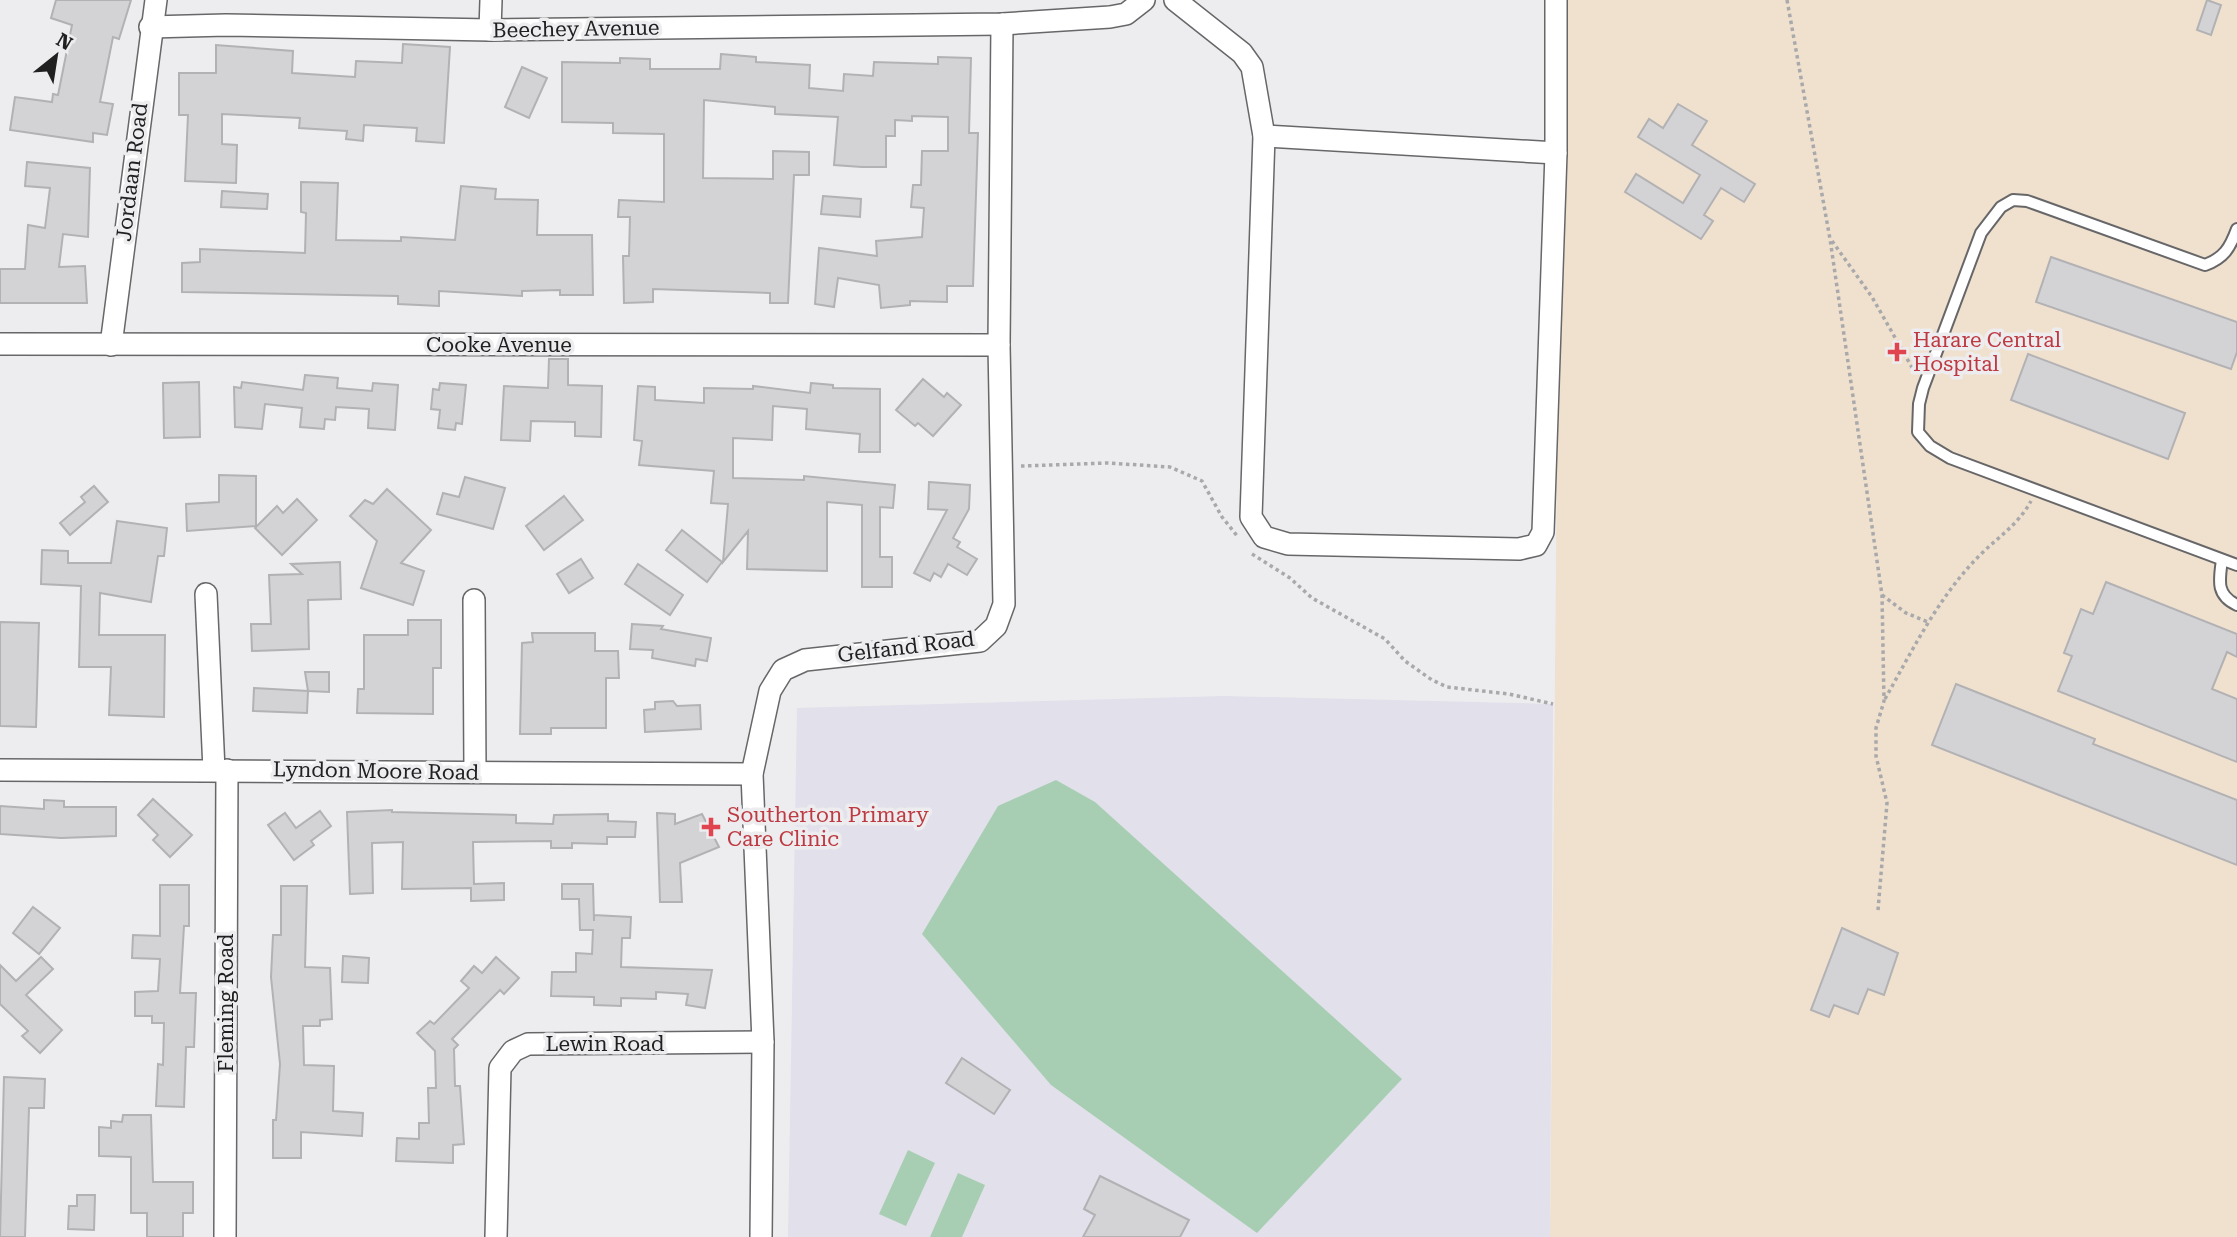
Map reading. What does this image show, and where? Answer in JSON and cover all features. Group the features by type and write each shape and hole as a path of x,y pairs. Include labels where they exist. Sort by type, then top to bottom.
{"street":[{"name":"Jordaan Road","path":"111,345 150,27 156,0"},
{"path":"490,30 491,0"},
{"name":"Beechey Avenue","path":"150,27 226,24 490,30 1002,24 1110,17 1126,14 1144,0"},
{"path":"1175,0 1242,53 1252,67 1264,136 1251,517 1264,537 1288,544 1519,549 1536,545 1543,532 1556,153 1556,0"},
{"name":"Gelfand Road","path":"761,1237 763,1042 752,774 770,691 783,670 805,660 980,640 996,626 1004,604 999,345 1002,24"},
{"path":"1264,136 1556,153"},
{"name":"Cooke Avenue","path":"0,344 999,345"},
{"name":"Fleming Road","path":"206,594 220,770 225,1237"},
{"path":"474,600 475,772"},
{"name":"Lyndon Moore Road","path":"0,770 752,774"},
{"name":"Lewin Road","path":"496,1237 500,1068 513,1051 527,1044 763,1042"}],"lane":[{"path":"2237,229 2219,260 2205,265 2026,201 2013,200 2001,207 1981,233 1919,404 1919,432 1930,446 1950,458 2237,565"},
{"path":"2222,560 2221,591 2225,599 2237,605"}],"path":[{"path":"1787,0 1830,239 1882,595 1884,701"},
{"path":"1830,239 1872,297 1923,388"},
{"path":"1001,466 1120,463 1170,467 1202,481 1222,517 1254,556 1290,578 1312,598 1385,639 1405,661 1432,680 1447,687 1509,694 1553,704"},
{"path":"1878,910 1887,803 1876,756 1876,728 1884,701 1928,622 1980,555 2024,515 2037,490"},
{"path":"1882,595 1906,613 1928,622"}],"shaded area":[{"name":"Harare Central Hospital","path":"1561,0 2237,0 2237,1237 1550,1237"},
{"path":"1224,696 1553,704 1550,1237 788,1237 797,708"}],"green space":[{"path":"1056,780 1095,802 1402,1079 1257,1233 1051,1085 922,934 998,806"},
{"path":"908,1150 935,1163 906,1226 879,1214"},
{"path":"958,1173 985,1185 962,1237 930,1237"}],"building":[{"path":"56,0 131,0 119,39 113,37 100,102 113,104 107,135 93,133 93,142 10,130 15,97 52,102 53,94 58,95 72,25 51,18"},
{"path":"2207,0 2221,5 2211,35 2197,30"},
{"path":"403,44 450,47 444,143 416,141 417,128 364,125 363,141 346,139 347,131 299,128 300,118 222,114 222,144 237,145 236,183 185,181 188,115 179,115 179,73 216,73 216,45 293,51 292,73 355,77 356,61 402,63"},
{"path":"721,54 756,57 756,62 810,65 809,88 843,91 844,74 873,76 874,62 938,64 938,57 971,58 969,133 978,133 973,286 947,286 947,302 910,301 910,305 881,308 879,285 838,278 834,307 815,304 819,248 877,256 876,241 922,237 924,208 911,207 913,185 921,185 922,151 948,151 948,117 912,116 912,121 895,120 895,136 886,136 886,167 862,167 834,165 838,117 775,114 775,107 704,100 703,178 773,179 773,151 809,152 809,175 794,175 788,303 770,303 770,293 653,289 653,302 624,303 623,256 629,256 630,217 618,217 619,200 664,202 664,134 613,133 613,123 562,122 562,62 620,63 620,58 650,59 650,69 720,69"},
{"path":"522,67 547,78 529,118 505,107"},
{"path":"1678,104 1707,121 1692,145 1755,184 1744,202 1721,188 1704,215 1713,221 1701,239 1625,192 1636,174 1683,203 1700,175 1638,137 1649,119 1663,128"},
{"path":"27,162 90,168 88,237 63,234 59,267 85,266 87,303 0,303 0,269 25,269 28,225 45,228 50,188 25,186"},
{"path":"301,182 338,183 336,240 401,241 401,237 455,240 461,186 496,189 495,199 538,200 537,235 592,235 593,295 560,295 560,290 522,291 522,296 439,291 439,306 398,304 398,296 182,292 182,263 200,262 200,249 305,253 306,213 301,212"},
{"path":"222,191 268,194 267,209 221,207"},
{"path":"823,196 861,199 860,217 821,214"},
{"path":"2051,257 2237,322 2237,352 2231,369 2036,302"},
{"path":"2028,354 2185,413 2168,459 2011,400"},
{"path":"549,359 568,359 568,385 602,386 601,437 575,436 575,422 531,421 530,441 501,440 504,386 548,388"},
{"path":"305,375 338,378 337,388 372,391 373,383 398,385 395,430 368,428 369,409 336,407 335,420 325,419 324,429 300,427 302,408 265,404 262,429 235,427 234,387 241,388 242,382 303,390"},
{"path":"923,379 944,397 947,393 961,405 933,436 918,423 915,426 896,410"},
{"path":"199,382 200,437 164,438 163,383"},
{"path":"440,383 466,385 462,424 456,423 455,430 438,428 440,410 431,409 433,389 439,390"},
{"path":"811,383 833,385 833,388 880,389 880,452 859,452 860,434 806,429 807,409 773,406 772,440 733,438 733,478 804,480 804,476 895,485 893,508 880,507 880,557 892,557 892,587 862,587 862,505 827,502 827,571 747,569 748,531 723,562 728,504 711,503 714,471 639,465 642,441 634,440 638,386 655,387 655,400 704,403 704,388 753,389 753,386 810,393"},
{"path":"219,475 256,476 256,526 187,531 186,504 219,502"},
{"path":"465,477 505,488 493,529 437,514 443,493 459,497"},
{"path":"929,482 970,485 969,509 953,538 960,542 957,547 977,559 967,575 948,564 941,577 934,573 930,581 914,573 947,510 928,509"},
{"path":"94,486 108,502 70,535 60,523 85,502 81,497"},
{"path":"387,489 431,530 401,563 424,571 413,605 361,588 377,541 350,516 365,500 373,504"},
{"path":"564,496 583,520 544,550 526,526"},
{"path":"297,499 317,520 282,555 255,528 277,506 283,513"},
{"path":"117,521 167,528 164,556 158,556 151,602 100,593 99,635 165,635 164,717 109,715 111,667 79,667 81,586 41,584 42,550 68,551 68,563 111,563"},
{"path":"682,530 722,562 707,582 666,550"},
{"path":"581,559 593,578 569,593 557,574"},
{"path":"340,562 341,599 308,600 309,649 252,651 251,624 271,624 269,575 302,574 291,564"},
{"path":"638,564 683,595 670,615 625,584"},
{"path":"2106,582 2237,634 2237,657 2227,652 2212,689 2237,699 2237,762 2058,691 2072,656 2064,653 2081,609 2093,614"},
{"path":"408,620 441,620 441,668 433,668 433,714 357,713 358,689 364,689 364,635 408,635"},
{"path":"0,622 39,623 36,727 0,726"},
{"path":"632,624 663,626 661,629 711,638 707,661 696,659 695,666 652,658 653,650 630,649"},
{"path":"532,633 595,633 595,651 618,651 619,678 606,678 606,728 551,728 551,734 520,734 522,643 533,642"},
{"path":"305,672 329,672 329,692 308,691"},
{"path":"1956,684 2095,739 2093,744 2237,800 2237,865 1932,745"},
{"path":"254,688 308,691 307,713 253,711"},
{"path":"673,701 677,706 700,705 701,729 645,732 644,710 655,709 655,702"},
{"path":"153,799 192,835 170,857 153,840 158,835 138,815"},
{"path":"44,800 64,801 64,807 116,807 116,836 61,838 0,834 0,806 44,809"},
{"path":"392,810 516,815 516,823 553,824 554,815 608,814 608,821 636,822 635,837 607,837 607,844 572,843 572,848 551,848 551,841 473,842 474,884 504,883 504,900 471,901 471,888 402,889 403,842 372,843 373,893 350,894 347,812"},
{"path":"320,811 331,826 311,841 314,845 294,860 268,825 285,813 296,828"},
{"path":"657,813 675,814 675,824 702,814 719,847 680,863 682,902 660,902"},
{"path":"562,884 593,884 594,921 594,915 631,917 630,938 622,938 621,967 712,970 705,1008 686,1005 688,994 656,992 656,999 621,998 621,1006 594,1005 594,997 551,996 552,972 576,972 576,953 592,954 593,930 580,930 579,899 562,899"},
{"path":"160,885 189,885 189,926 184,926 180,993 196,993 194,1047 186,1047 184,1107 156,1106 158,1064 163,1065 164,1023 152,1023 152,1016 135,1016 135,992 158,991 160,959 132,958 133,935 160,936"},
{"path":"281,886 307,886 305,967 330,968 332,1019 320,1020 320,1026 303,1026 304,1065 334,1066 333,1111 363,1113 362,1136 301,1132 301,1158 273,1158 273,1120 276,1120 280,1064 271,977 273,935 281,935"},
{"path":"33,907 60,928 39,954 13,933"},
{"path":"1842,928 1898,953 1884,995 1868,989 1858,1014 1834,1005 1829,1017 1811,1010"},
{"path":"343,956 369,958 368,983 342,982"},
{"path":"41,957 53,969 26,995 62,1030 40,1053 22,1036 28,1031 0,1004 0,965 16,981"},
{"path":"496,957 519,978 504,994 500,990 452,1039 458,1045 454,1049 455,1086 460,1086 464,1144 453,1145 453,1163 396,1161 397,1138 419,1139 419,1123 429,1123 428,1088 436,1088 435,1051 417,1033 430,1021 434,1024 469,988 461,981 474,966 482,973"},
{"path":"962,1058 1010,1090 994,1114 946,1083"},
{"path":"4,1077 45,1079 44,1108 29,1108 25,1237 0,1237"},
{"path":"123,1115 151,1115 153,1182 193,1182 193,1213 183,1213 183,1237 147,1237 147,1213 131,1213 131,1157 99,1156 99,1127 111,1128 111,1121 122,1122"},
{"path":"1100,1176 1189,1220 1180,1237 1083,1237 1095,1215 1084,1209"},
{"path":"77,1195 95,1195 94,1230 68,1229 69,1206 77,1206"}],"place":[{"name":"Harare Central Hospital","path":"1897,352"},
{"name":"Southerton Primary Care Clinic","path":"711,827"}]}
